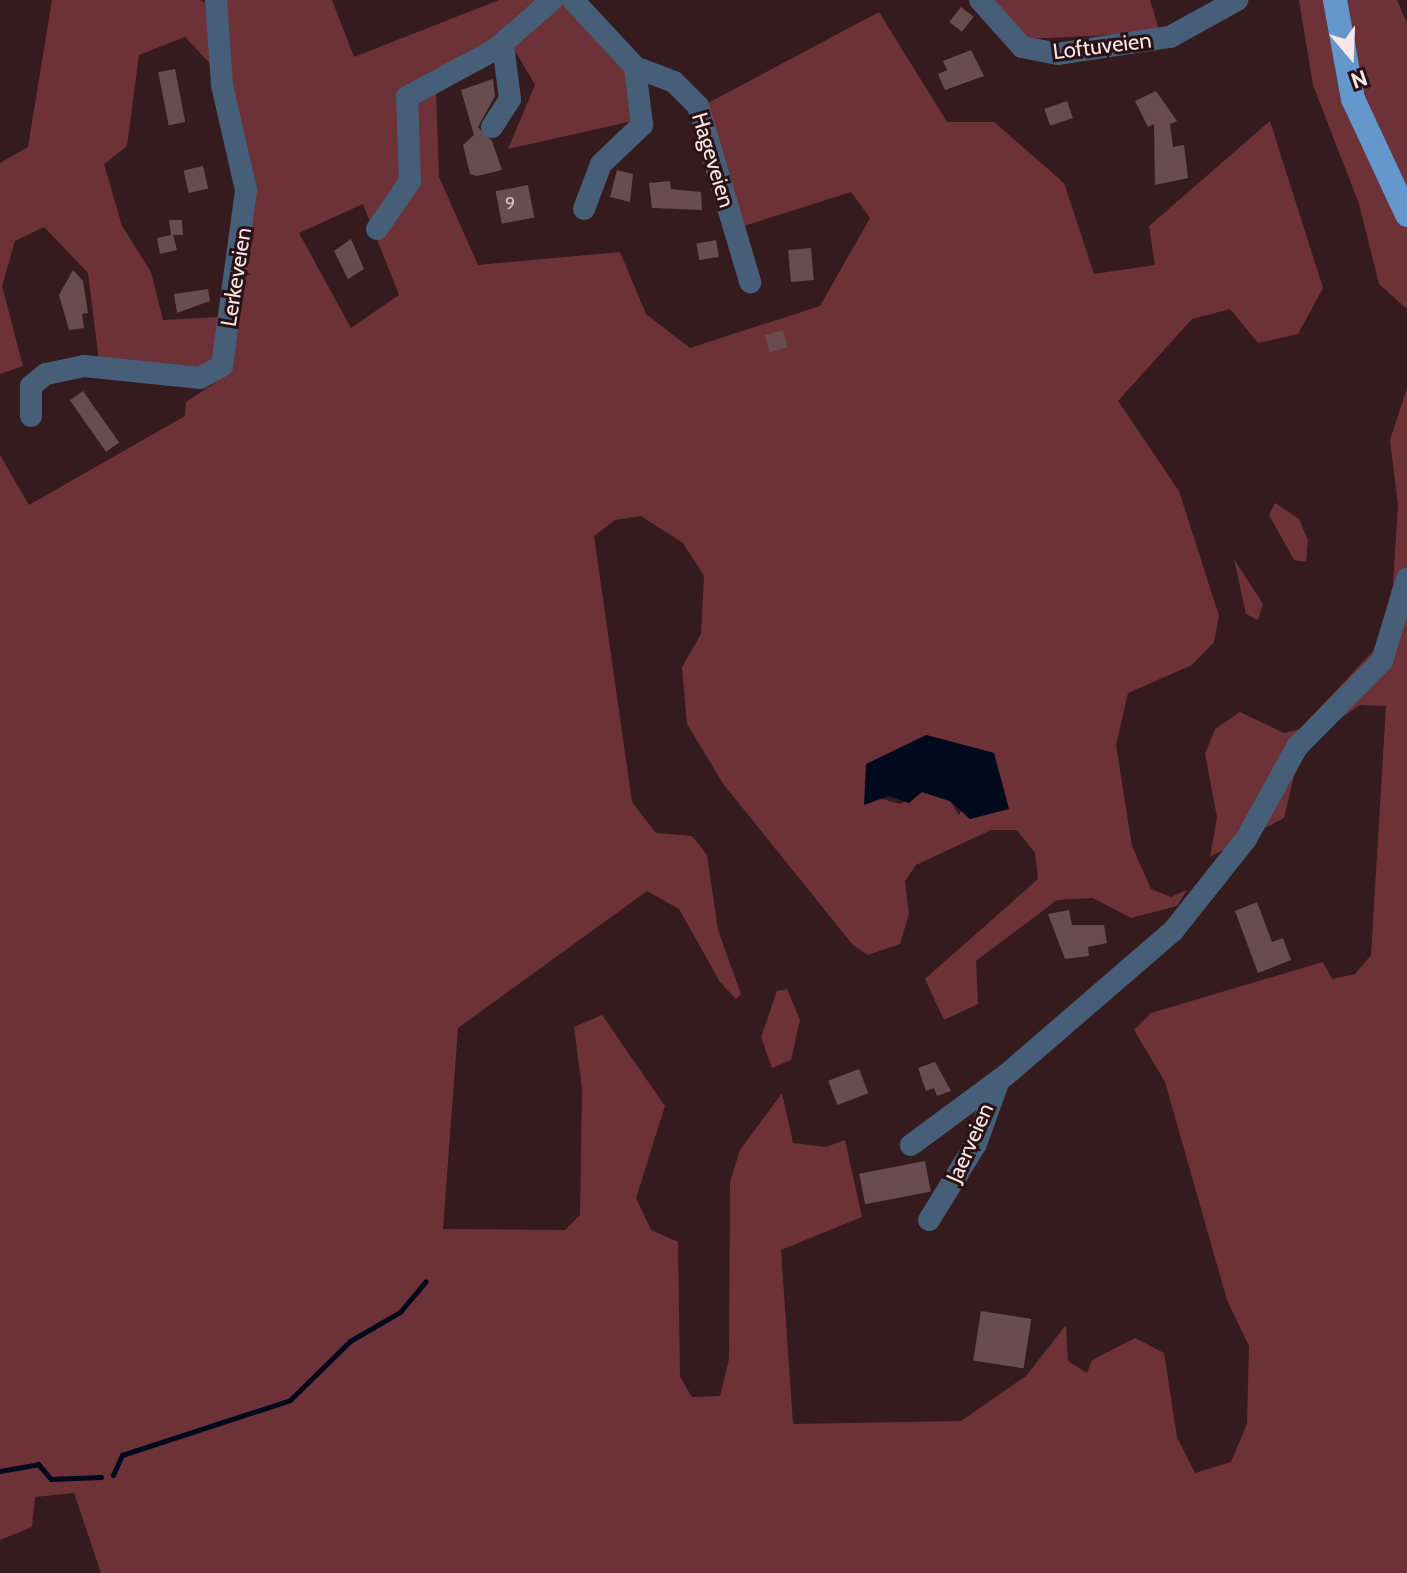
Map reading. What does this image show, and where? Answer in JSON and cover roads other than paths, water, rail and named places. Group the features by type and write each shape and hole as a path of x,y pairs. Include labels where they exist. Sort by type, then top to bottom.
{"main road":[{"path":"1335,0 1353,99 1407,215"}],"street":[{"name":"Lerkeveien","path":"31,416 29,395 38,377 84,366 168,378 213,375 224,360 241,250 246,190 222,85 216,0"},
{"path":"377,229 410,181 407,97 503,44 552,0"},
{"name":"Hageveien","path":"573,0 635,67 674,82 698,106 750,282"},
{"name":"Loftuveien","path":"980,0 1022,47 1057,54 1170,37 1237,0"},
{"path":"492,127 509,111 503,44"},
{"path":"584,209 601,164 642,125 635,67"},
{"path":"1000,1078 1173,931 1246,839 1297,747 1382,661 1407,579"},
{"name":"Jaerveien","path":"911,1145 1000,1078"},
{"name":"Jaerveien","path":"929,1220 976,1144 1000,1078"}],"water":[{"path":"926,735 994,753 1009,809 970,819 950,801 922,792 909,803 889,796 864,805 866,764"}],"waterway":[{"path":"113,1475 122,1455 290,1400 350,1341 400,1312 426,1281"},
{"path":"0,1471 38,1464 51,1479 101,1477"}]}
